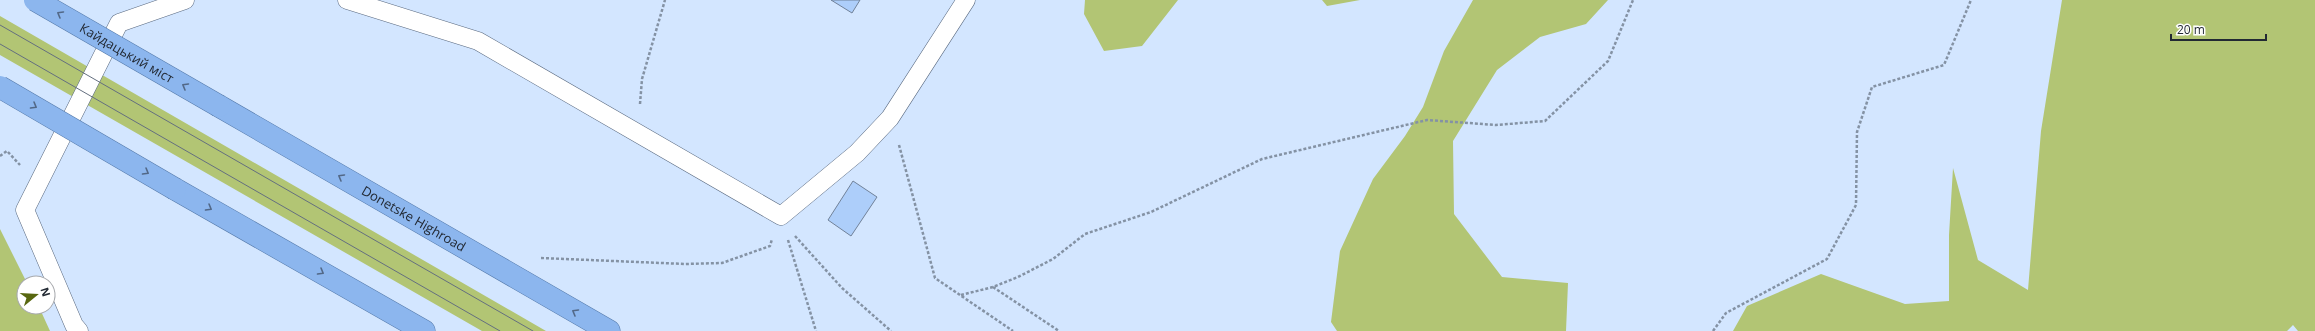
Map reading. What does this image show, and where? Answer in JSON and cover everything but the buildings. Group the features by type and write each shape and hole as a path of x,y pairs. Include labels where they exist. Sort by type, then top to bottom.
{"highway":[{"name":"Кайдацький міст","path":"35,0 219,106"},
{"path":"0,87 424,331"},
{"name":"Donetske Highroad","path":"219,106 609,331"}],"lane":[{"path":"79,331 74,325 25,210 119,23 185,0"},
{"path":"347,0 478,42 781,216 857,153 890,118 966,0"}],"path":[{"path":"638,133 642,79 665,0"},
{"path":"961,295 993,287 1053,260 1085,234 1151,212 1262,159 1427,120 1496,125 1545,122 1608,61 1633,0"},
{"path":"1713,331 1726,313 1827,259 1856,205 1857,132 1872,87 1944,65 1970,0"},
{"path":"890,118 908,172 936,278 1013,331"},
{"path":"535,258 685,264 722,263 770,246 781,216"},
{"path":"781,216 816,331"},
{"path":"781,216 797,239 842,288 891,331"},
{"path":"993,287 1059,331"}],"green space":[{"path":"1085,0 1178,0 1142,46 1104,51 1084,14"},
{"path":"1322,0 1360,0 1327,6"},
{"path":"1473,0 1608,0 1586,24 1540,37 1497,70 1453,141 1454,214 1502,277 1568,283 1566,331 1337,331 1331,322 1340,251 1373,179 1405,136 1423,107 1444,51"},
{"path":"2062,0 2315,0 2315,331 2298,331 2293,325 2287,331 1733,331 1747,306 1821,274 1905,304 1949,301 1949,235 1953,168 1978,260 2028,290 2041,131"},
{"path":"0,16 546,331 482,331 0,55"},
{"path":"0,229 23,275 16,275 16,315 43,315 50,331 0,331"}],"tram line":[{"path":"0,25 533,331"},
{"path":"0,44 500,331"}]}
